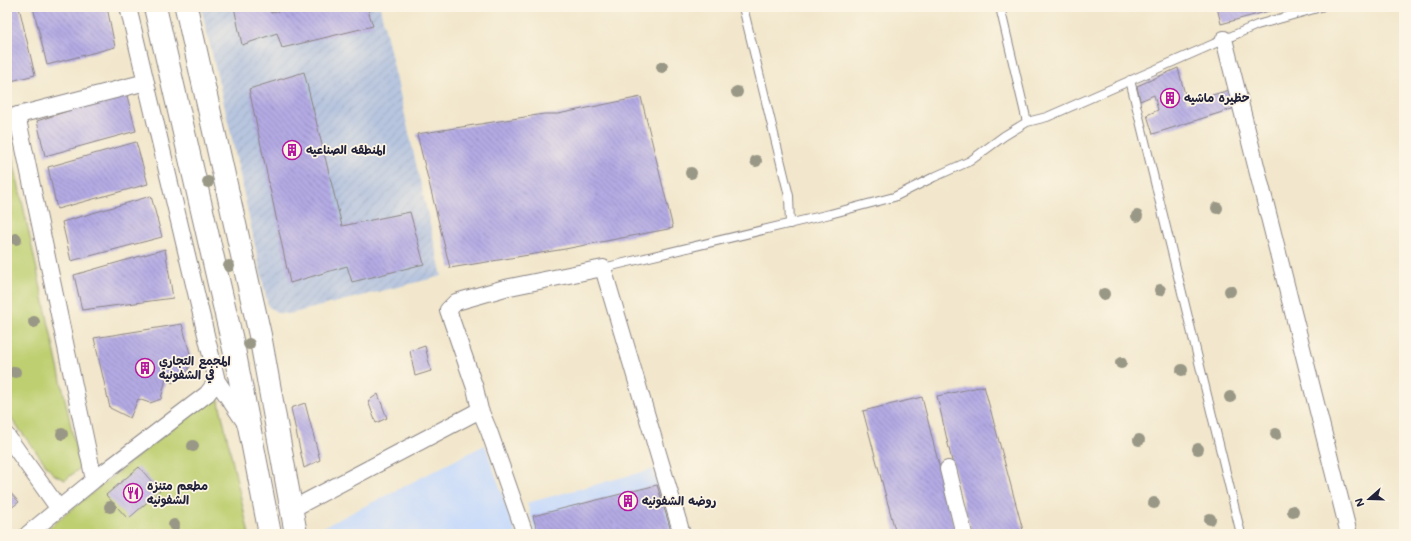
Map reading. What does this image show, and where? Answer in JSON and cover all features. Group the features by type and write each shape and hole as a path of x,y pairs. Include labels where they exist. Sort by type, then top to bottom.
{"main road":[{"path":"155,7 234,349 270,534"},
{"path":"186,7 260,335 296,534"}],"street":[{"path":"128,7 217,381 249,429"},
{"path":"1224,39 1349,534"},
{"path":"94,480 12,117 146,82"},
{"path":"525,534 489,431 480,410 475,388 448,310 456,302 505,288 603,268 682,534"},
{"path":"28,534 94,480 207,394 217,381"},
{"path":"292,509 480,410"},
{"path":"7,436 59,509"},
{"path":"948,469 964,534"}],"lane":[{"path":"743,7 789,196 790,224"},
{"path":"1000,7 1027,122"},
{"path":"603,268 790,224 894,197 970,161 1004,136 1027,122 1047,117 1257,25 1321,7"},
{"path":"1130,80 1241,534"}],"shaded area":[{"path":"201,7 380,7 442,276 289,314 278,313 268,306 231,134"},
{"path":"485,445 516,534 310,534"},
{"name":"روضه الشفونيه","path":"653,469 674,534 536,534 527,503"}],"green space":[{"path":"7,139 9,141 80,468 65,480 53,474 7,413"},
{"path":"217,393 249,534 41,534"}],"building":[{"path":"7,7 19,7 35,75 7,82"},
{"path":"33,7 107,7 115,47 47,65"},
{"path":"234,7 269,7 271,13 297,7 367,7 373,26 282,48 277,33 242,45"},
{"path":"1217,7 1284,7 1221,24"},
{"name":"حظيره ماشيه","path":"1178,68 1187,102 1230,90 1235,108 1153,134 1147,115 1158,110 1154,95 1140,101 1137,86"},
{"name":"المنطقه الصناعيه","path":"304,72 342,226 410,212 424,264 352,282 347,266 290,283 249,89"},
{"path":"126,92 136,131 45,156 37,121"},
{"path":"641,97 673,228 565,249 450,268 417,134 544,114 558,114"},
{"path":"136,142 148,184 57,209 48,167"},
{"path":"151,196 162,237 71,261 62,222"},
{"path":"165,249 173,298 82,310 74,275"},
{"name":"المجمع التجاري في الشفونيه","path":"182,324 192,361 187,372 172,383 166,378 161,399 150,403 138,399 130,418 110,408 94,338"},
{"path":"425,346 431,371 415,376 410,351"},
{"path":"984,386 1024,534 972,534 951,457 937,396"},
{"path":"378,394 387,418 376,423 368,401"},
{"path":"922,397 956,534 896,534 863,411"},
{"path":"305,403 320,460 304,468 291,408"},
{"name":"مطعم متنزه الشفونيه","path":"139,467 160,491 128,519 106,495"},
{"name":"روضه الشفونيه","path":"657,485 672,534 538,534 533,516"},
{"path":"7,489 19,502 7,511"}],"place":[{"name":"حظيره ماشيه","path":"1170,98"},
{"name":"المنطقه الصناعيه","path":"292,150"},
{"name":"المجمع التجاري في الشفونيه","path":"145,368"},
{"name":"مطعم متنزه الشفونيه","path":"133,493"},
{"name":"روضه الشفونيه","path":"628,501"}]}
